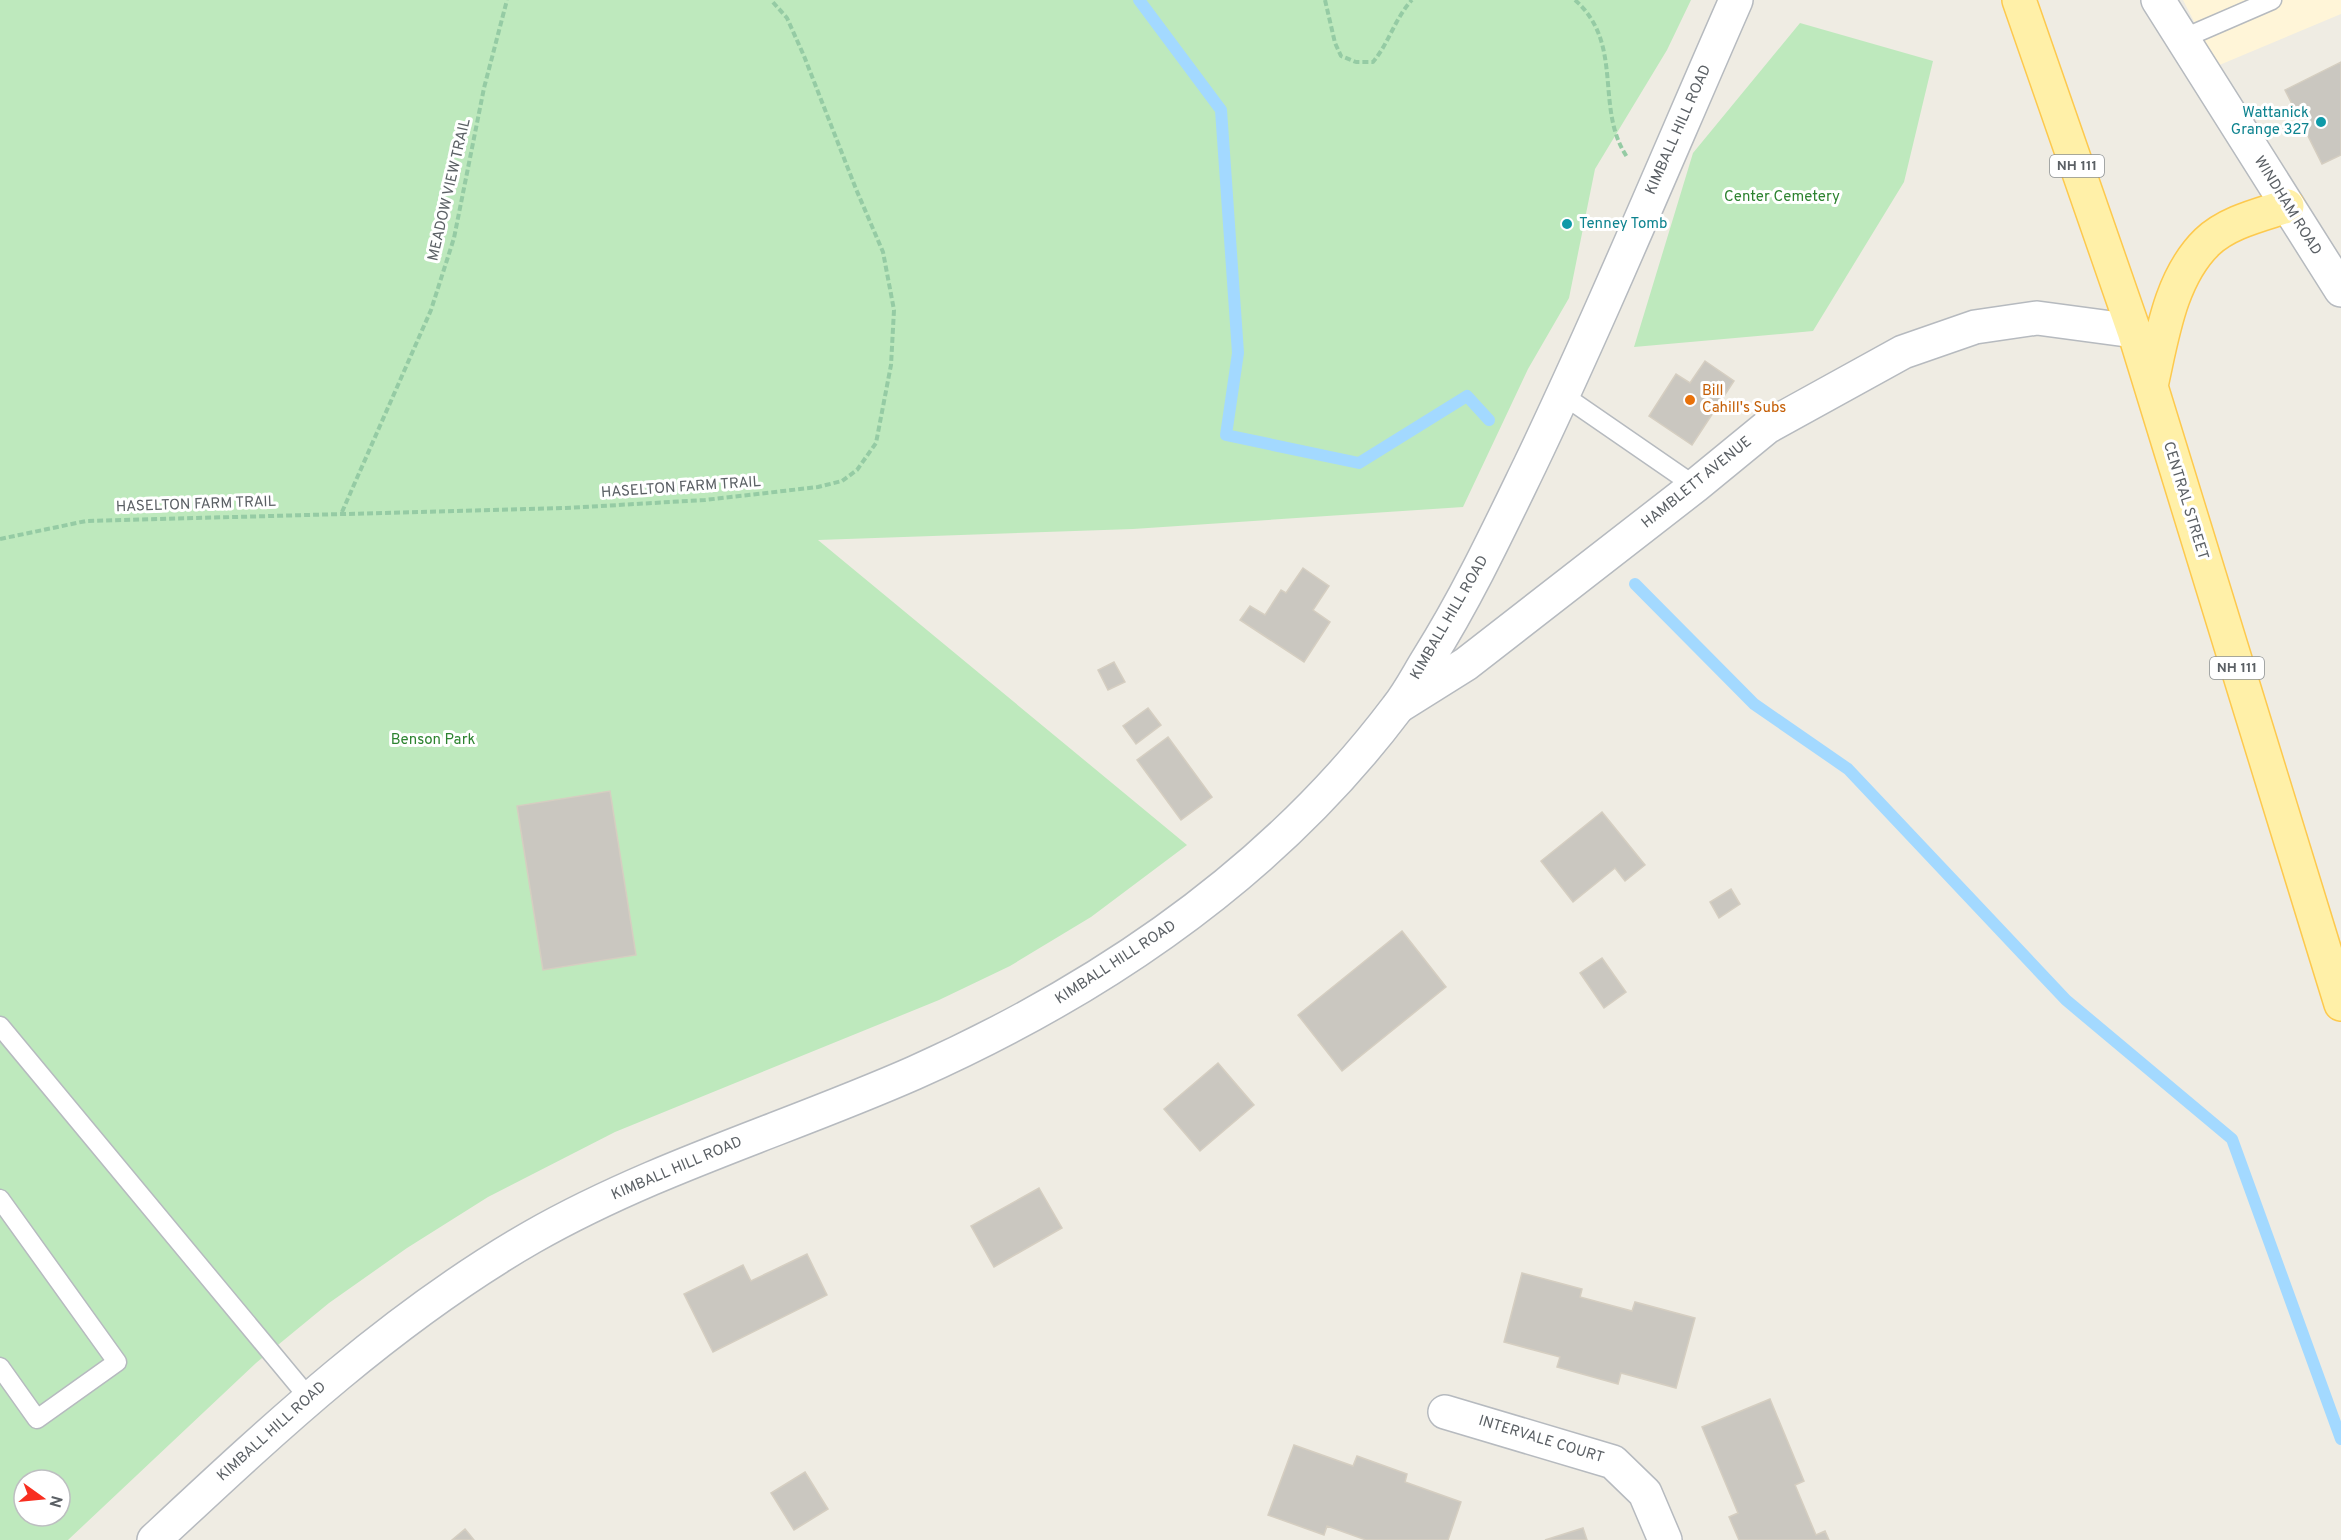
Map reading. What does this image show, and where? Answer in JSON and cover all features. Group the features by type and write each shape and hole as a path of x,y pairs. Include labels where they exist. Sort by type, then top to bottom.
{"main road":[{"name":"CENTRAL STREET","path":"2019,0 2134,331 2341,1004"},
{"path":"2150,387 2166,317 2185,271 2207,241 2238,222 2287,206"}],"street":[{"name":"KIMBALL HILL ROAD","path":"154,1540 309,1398 389,1333 454,1286 532,1237 614,1195 910,1075 993,1036 1073,994 1150,945 1222,890 1288,830 1399,706 1455,616 1563,395 1736,0"},
{"name":"WINDHAM ROAD","path":"2158,0 2341,290"},
{"name":"HAMBLETT AVENUE","path":"1399,706 1466,664 1695,486 1767,427 1903,352 1975,327 2037,318 2134,331"},
{"name":"INTERVALE COURT","path":"1446,1412 1613,1461 1645,1493 1665,1540"}],"lane":[{"path":"2182,39 2248,5 2272,0"},
{"path":"1563,395 1695,486"},
{"path":"0,1026 309,1398"},
{"path":"0,1199 117,1362 37,1419 0,1367"}],"path":[{"name":"MEADOW VIEW TRAIL","path":"342,512 431,310 454,238 484,88 507,0"},
{"name":"HASELTON FARM TRAIL","path":"0,539 86,521 342,512 566,508 752,495 818,487 842,481 868,457 876,443 891,365 894,310 883,252 800,46 787,18 771,0"},
{"path":"1325,0 1335,43 1341,56 1356,62 1373,62 1385,47 1403,10 1412,0"},
{"path":"1575,0 1585,9 1599,31 1608,67 1613,122 1625,154 1652,192"}],"shaded area":[{"path":"2183,0 2341,0 2341,14 2217,66"}],"green space":[{"name":"Benson Park","path":"0,0 1691,0 1667,50 1595,169 1569,298 1528,369 1463,507 1133,529 818,540 1187,845 1091,917 1010,966 939,1000 615,1132 488,1197 407,1248 329,1303 256,1363 68,1540 0,1540"},
{"name":"Center Cemetery","path":"1800,23 1933,61 1904,182 1813,331 1634,347 1693,153"}],"building":[{"name":"Wattanick Grange 327","path":"2341,62 2341,155 2322,164 2285,90"},
{"name":"Bill Cahill's Subs","path":"1705,361 1734,381 1692,445 1649,416 1676,374 1690,383"},
{"path":"1303,568 1329,586 1313,610 1330,622 1304,662 1240,620 1250,606 1265,615 1281,590 1286,593"},
{"path":"1114,662 1125,682 1108,690 1098,670"},
{"path":"1148,708 1161,725 1136,744 1123,726"},
{"path":"1168,737 1212,797 1181,820 1137,760"},
{"path":"610,791 636,955 543,970 517,806"},
{"path":"1602,812 1645,865 1625,881 1615,868 1573,902 1541,861"},
{"path":"1731,889 1740,904 1719,918 1710,902"},
{"path":"1402,931 1446,987 1342,1071 1298,1015"},
{"path":"1602,958 1626,992 1604,1008 1580,973"},
{"path":"1218,1063 1254,1105 1200,1151 1164,1109"},
{"path":"1039,1188 1062,1228 994,1267 971,1226"},
{"path":"807,1254 827,1295 713,1352 684,1294 743,1265 751,1281"},
{"path":"1522,1273 1582,1289 1580,1297 1632,1311 1635,1302 1695,1318 1676,1388 1621,1373 1618,1384 1557,1367 1560,1357 1504,1342"},
{"path":"1770,1399 1804,1481 1795,1485 1816,1535 1825,1531 1829,1540 1739,1540 1729,1517 1738,1513 1702,1427"},
{"path":"1294,1445 1353,1466 1357,1456 1407,1474 1405,1482 1461,1502 1448,1540 1366,1540 1327,1526 1324,1535 1268,1515"},
{"path":"805,1472 828,1509 794,1530 771,1493"},
{"path":"1583,1528 1587,1540 1545,1540"},
{"path":"465,1529 474,1540 452,1540"}],"waterway":[{"path":"1139,0 1221,110 1238,353 1226,435 1359,463 1467,396 1489,420"},
{"path":"1635,584 1754,704 1848,769 2066,1000 2232,1139 2341,1439"}],"place":[{"name":"Wattanick Grange 327","path":"2321,122"},
{"name":"Tenney Tomb","path":"1567,224"},
{"name":"Bill Cahill's Subs","path":"1690,400"}]}
